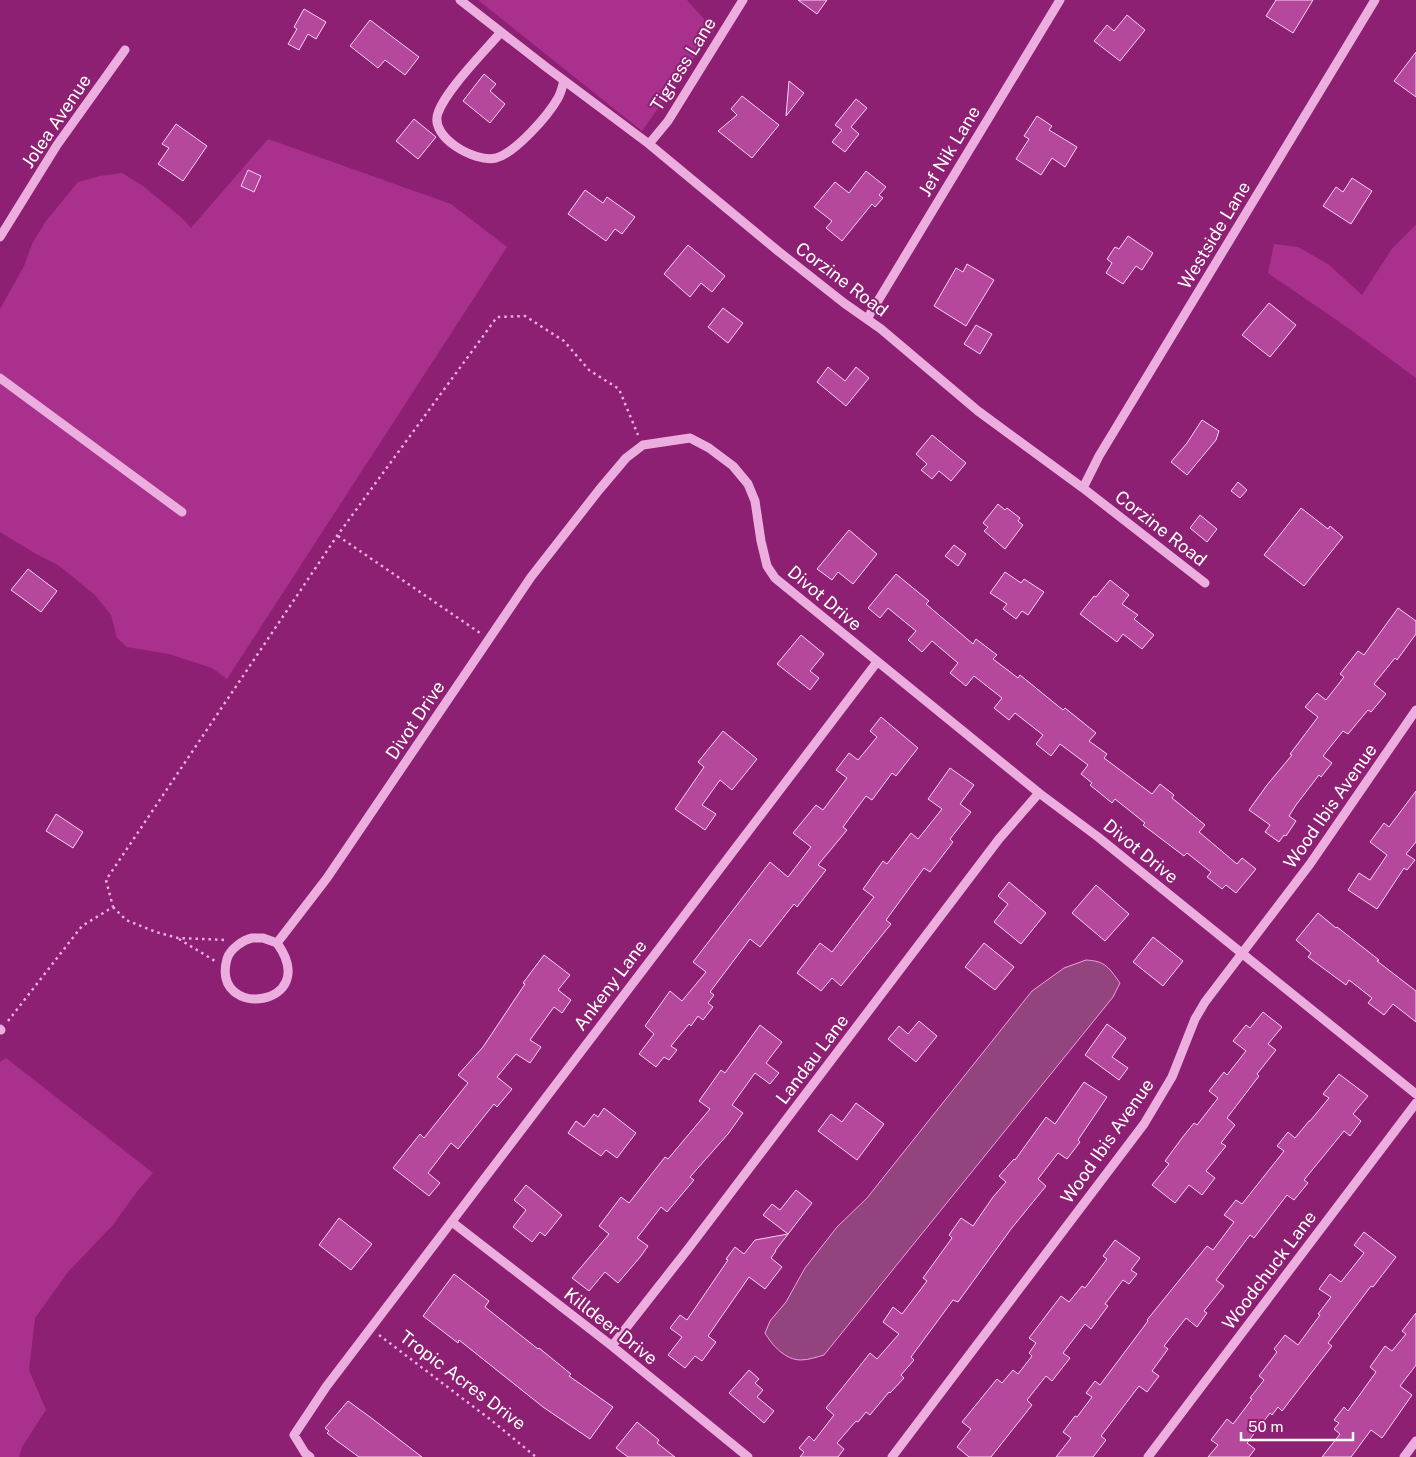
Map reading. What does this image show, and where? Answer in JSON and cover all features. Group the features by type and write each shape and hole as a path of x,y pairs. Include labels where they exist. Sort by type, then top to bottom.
{"street":[{"name":"Corzine Road","path":"460,0 649,144 778,251 867,319 978,410 1083,488 1205,583"},
{"name":"Tigress Lane","path":"649,144 668,121 743,0"},
{"name":"Jef Nik Lane","path":"867,319 1060,0"},
{"name":"Westside Lane","path":"1083,488 1099,456 1374,0"},
{"path":"501,32 451,92 437,114 439,129 456,146 478,157 495,158 505,155 520,144 557,100 564,80"},
{"name":"Jolea Avenue","path":"0,237 57,145 125,50"},
{"path":"0,378 182,512"},
{"name":"Divot Drive","path":"277,943 327,878 531,577 599,490 626,458 643,445 690,438 709,448 733,466 748,484 755,501 767,566 775,578 1039,793 1098,837 1416,1094"},
{"name":"Ankeny Lane","path":"310,1457 305,1454 294,1435 326,1386 877,662"},
{"name":"Wood Ibis Avenue","path":"892,1457 1144,1124 1172,1077 1195,1019 1205,1002 1310,864 1416,710"},
{"name":"Landau Lane","path":"612,1346 688,1249 999,839 1039,793"},
{"path":"263,938 277,943 287,962 288,972 285,983 272,996 262,1000 251,1000 240,996 231,987 226,978 228,956 243,940 263,938"},
{"name":"Woodchuck Lane","path":"1148,1457 1416,1103"},
{"name":"Killdeer Drive","path":"452,1222 612,1346 748,1457"},
{"path":"1404,1457 1416,1441"}],"path":[{"path":"243,940 178,938 156,932 126,920 113,906 106,880 337,536 497,317 525,316 564,341 589,370 619,389 643,445"},
{"path":"337,536 490,639"},
{"path":"0,1029 82,926 113,906"},
{"path":"178,938 226,967"},
{"name":"Tropic Acres Drive","path":"370,1328 462,1397 536,1457"}],"shaded area":[{"path":"478,0 687,0 714,30 642,131"},
{"path":"268,139 451,204 507,247 227,679 212,668 169,654 127,647 117,638 111,615 95,595 58,565 0,532 0,309 24,266 32,244 46,221 78,182 122,173 143,186 182,218 191,228"},
{"path":"1416,225 1416,378 1268,273 1274,244 1298,247 1328,264 1362,295 1391,250"},
{"path":"1086,960 1098,962 1110,969 1120,983 1113,997 824,1355 801,1360 784,1355 765,1333 770,1321 786,1302 805,1268 837,1227 867,1198 1032,991 1064,968"},
{"path":"6,1058 153,1173 112,1226 68,1272 35,1318 29,1370 46,1410 22,1447 19,1457 0,1457 0,1062"}],"building":[{"path":"798,0 827,0 817,14"},
{"path":"1276,0 1313,0 1293,33 1266,16"},
{"path":"304,9 326,22 316,39 308,34 299,50 288,44 297,29 294,27"},
{"path":"1127,15 1145,30 1120,61 1094,41 1107,25 1114,31"},
{"path":"370,20 419,57 405,75 385,60 378,68 350,46"},
{"path":"1416,52 1416,97 1394,81"},
{"path":"484,74 496,84 490,91 505,104 490,123 463,101"},
{"path":"789,81 804,93 786,116"},
{"path":"742,96 779,125 752,158 718,131 737,115 731,109"},
{"path":"856,99 867,108 851,127 859,134 845,152 832,142 842,130 835,125"},
{"path":"1037,116 1052,126 1049,130 1077,147 1065,167 1052,158 1041,175 1016,159 1029,139 1024,136"},
{"path":"414,119 436,137 418,159 396,141"},
{"path":"176,124 207,146 183,181 158,164 169,148 162,144"},
{"path":"248,170 261,176 254,192 241,186"},
{"path":"866,171 886,187 879,195 883,198 875,207 872,204 842,241 826,228 832,221 814,207 835,182 849,193"},
{"path":"1352,178 1372,191 1351,224 1323,206 1336,187 1343,192"},
{"path":"585,190 603,203 607,197 635,217 622,234 615,229 606,241 568,214"},
{"path":"1128,236 1153,253 1142,270 1136,266 1123,284 1106,273 1112,263 1107,259 1115,247 1119,249"},
{"path":"688,245 725,276 712,292 701,283 690,297 664,274"},
{"path":"967,264 994,280 966,326 934,306 956,268 963,272"},
{"path":"1269,303 1296,325 1270,357 1242,335"},
{"path":"723,308 743,323 728,343 708,327"},
{"path":"976,325 992,334 980,354 964,344"},
{"path":"828,367 845,381 856,367 869,378 846,406 817,382"},
{"path":"1202,420 1219,431 1216,440 1187,475 1171,462 1187,443"},
{"path":"932,435 966,463 951,481 939,471 932,479 921,470 927,464 916,454"},
{"path":"1238,482 1247,490 1240,498 1231,491"},
{"path":"998,504 1020,518 1018,521 1023,525 1005,549 984,531 988,527 983,523"},
{"path":"1301,508 1328,529 1330,526 1343,537 1304,586 1264,555"},
{"path":"1200,515 1217,529 1207,542 1190,528"},
{"path":"849,530 877,554 853,584 838,572 832,580 817,569"},
{"path":"954,545 966,554 958,566 945,556"},
{"path":"28,569 57,591 41,612 11,590"},
{"path":"1005,572 1021,583 1024,579 1044,592 1028,615 1022,611 1016,619 1003,609 1007,604 990,593"},
{"path":"896,574 929,601 926,604 973,644 976,639 997,655 993,659 1018,678 1020,675 1063,710 1065,708 1096,733 1089,741 1107,754 1104,758 1152,794 1160,784 1174,795 1172,798 1205,825 1199,832 1237,864 1242,858 1256,869 1236,893 1226,885 1222,889 1207,877 1211,872 1187,853 1184,856 1143,825 1145,823 1115,799 1112,803 1090,785 1092,783 1081,774 1088,765 1060,744 1051,756 1036,744 1043,735 1015,713 1009,720 994,708 1002,698 974,676 966,686 950,673 958,663 932,641 922,652 908,640 916,631 888,608 880,618 868,608"},
{"path":"1110,580 1129,595 1122,604 1138,615 1134,619 1154,635 1142,649 1123,634 1117,642 1080,614"},
{"path":"1398,608 1416,621 1416,634 1397,660 1395,658 1374,684 1386,694 1371,712 1368,710 1348,734 1343,731 1323,756 1332,763 1321,777 1319,775 1296,805 1289,816 1296,821 1286,836 1284,835 1279,842 1265,832 1270,825 1249,810 1292,755 1290,754 1318,717 1305,707 1317,693 1326,700 1344,677 1340,674 1358,651 1364,655"},
{"path":"801,635 824,654 810,671 819,678 810,690 777,664"},
{"path":"881,717 918,748 896,776 892,773 872,800 866,796 843,827 847,830 818,865 826,870 797,907 794,904 760,947 750,939 710,992 714,995 708,1003 713,1007 703,1020 698,1016 691,1026 689,1024 671,1046 677,1050 669,1060 664,1057 656,1067 639,1054 654,1034 645,1026 670,991 682,1001 706,972 693,962 770,862 788,877 811,847 793,833 816,805 823,810 847,778 836,770 849,753 858,760 877,737 870,731"},
{"path":"723,731 757,759 732,790 720,780 702,805 716,814 705,830 675,809 704,767 698,762"},
{"path":"950,768 974,785 960,804 971,812 950,839 953,842 930,872 924,868 886,920 891,924 841,986 832,978 821,991 797,973 820,943 832,952 874,897 863,889 883,861 887,864 911,833 918,839 942,809 928,799"},
{"path":"1416,791 1416,842 1406,854 1415,860 1407,870 1404,868 1377,909 1348,890 1359,873 1370,880 1387,855 1370,842 1384,823 1389,827"},
{"path":"56,814 83,832 73,848 46,831"},
{"path":"1009,882 1046,913 1021,944 994,922 1008,904 998,896"},
{"path":"1096,885 1129,914 1105,941 1072,913"},
{"path":"1318,913 1416,991 1416,1022 1393,1004 1384,1015 1368,1003 1372,998 1349,980 1346,985 1308,957 1311,953 1296,940"},
{"path":"1153,937 1183,961 1163,986 1133,962"},
{"path":"984,943 1014,967 995,990 965,967"},
{"path":"544,955 570,975 558,990 571,1000 562,1013 554,1007 530,1040 541,1047 530,1063 516,1054 497,1077 512,1089 497,1107 494,1104 458,1149 451,1143 428,1173 440,1183 429,1196 393,1168 420,1134 424,1138 468,1083 458,1075 483,1047 525,984 523,983"},
{"path":"1263,1012 1282,1027 1268,1044 1276,1050 1227,1118 1235,1125 1221,1143 1226,1146 1206,1171 1215,1178 1202,1195 1189,1185 1175,1203 1152,1185 1169,1164 1165,1161 1182,1138 1194,1123 1197,1125 1218,1098 1209,1091 1224,1072 1227,1075 1246,1051 1233,1041 1246,1025 1250,1028"},
{"path":"919,1021 937,1036 916,1062 888,1039 899,1026 908,1034"},
{"path":"1107,1024 1126,1038 1112,1057 1128,1068 1119,1080 1085,1055"},
{"path":"760,1025 782,1042 766,1063 779,1073 770,1084 755,1073 732,1105 743,1113 728,1134 690,1177 694,1180 667,1212 661,1207 637,1238 648,1246 641,1256 618,1283 605,1272 589,1291 572,1278 609,1234 599,1226 621,1197 629,1203 665,1157 668,1159 710,1109 699,1101 721,1070 725,1073"},
{"path":"1339,1074 1368,1096 1353,1114 1361,1121 1350,1136 1344,1131 1304,1180 1308,1183 1294,1200 1287,1195 1254,1238 1250,1235 1216,1280 1224,1286 1204,1311 1207,1313 1197,1327 1186,1318 1164,1346 1168,1349 1152,1371 1159,1376 1147,1392 1139,1386 1101,1436 1106,1440 1093,1457 1056,1457 1071,1438 1063,1432 1092,1397 1086,1393 1095,1381 1100,1385 1147,1320 1207,1246 1213,1250 1234,1222 1224,1215 1236,1200 1242,1204 1284,1151 1277,1146 1288,1132 1295,1138 1329,1098 1323,1094"},
{"path":"1084,1082 1107,1097 1078,1140 1080,1142 1067,1159 1058,1153 1038,1179 1046,1186 1011,1229 958,1302 953,1300 911,1357 914,1360 901,1375 904,1378 889,1392 870,1415 866,1412 837,1443 844,1449 838,1457 800,1457 804,1452 799,1448 809,1436 814,1441 834,1415 826,1408 870,1353 877,1359 899,1334 883,1322 893,1307 902,1314 927,1281 923,1278 952,1238 949,1235 961,1218 973,1226 1006,1182 999,1176 1015,1160 1046,1117 1055,1124"},
{"path":"856,1103 884,1124 857,1160 818,1131 831,1114 842,1122"},
{"path":"604,1108 636,1133 617,1158 606,1150 601,1156 568,1133 576,1121 584,1127 594,1114 598,1117"},
{"path":"526,1185 562,1215 545,1236 540,1232 532,1242 513,1227 526,1210 514,1200"},
{"path":"796,1190 812,1203 771,1258 782,1267 765,1289 749,1277 708,1336 716,1342 702,1361 695,1356 685,1368 668,1355 682,1337 670,1328 680,1315 687,1320 735,1247 744,1254 755,1240 788,1234 763,1215 772,1204 780,1210"},
{"path":"339,1218 372,1244 351,1270 319,1245"},
{"path":"1364,1232 1396,1257 1373,1287 1371,1286 1328,1343 1332,1346 1282,1411 1278,1407 1272,1415 1270,1413 1247,1443 1255,1449 1249,1457 1208,1457 1218,1445 1211,1440 1227,1419 1233,1424 1252,1399 1250,1398 1264,1380 1259,1376 1277,1352 1274,1349 1285,1335 1298,1345 1320,1315 1318,1314 1331,1297 1319,1289 1330,1274 1341,1282 1364,1253 1354,1245"},
{"path":"1115,1240 1140,1258 1131,1270 1137,1274 1129,1284 1123,1280 1105,1304 1108,1306 1091,1329 1085,1324 1063,1353 1070,1358 1052,1381 1046,1376 1027,1400 1032,1405 991,1457 969,1457 957,1447 971,1429 962,1422 997,1379 1002,1383 1013,1370 1018,1374 1032,1356 1029,1353 1036,1343 1029,1338 1061,1296 1069,1302 1082,1286 1085,1288 1107,1259 1103,1256"},
{"path":"454,1274 489,1301 485,1307 571,1374 569,1376 613,1407 590,1439 543,1407 459,1340 458,1343 423,1316"},
{"path":"1416,1313 1416,1365 1400,1386 1412,1395 1382,1438 1371,1430 1351,1457 1322,1457 1340,1434 1334,1429 1339,1423 1334,1420 1344,1407 1348,1411 1376,1372 1370,1367 1385,1346 1392,1351 1406,1334 1402,1331"},
{"path":"749,1370 759,1379 755,1383 763,1390 757,1397 774,1411 764,1423 729,1393"},
{"path":"348,1401 422,1457 359,1457 337,1441 327,1433 329,1431 325,1428"},
{"path":"637,1422 659,1440 657,1443 675,1457 628,1457 616,1448"}]}
